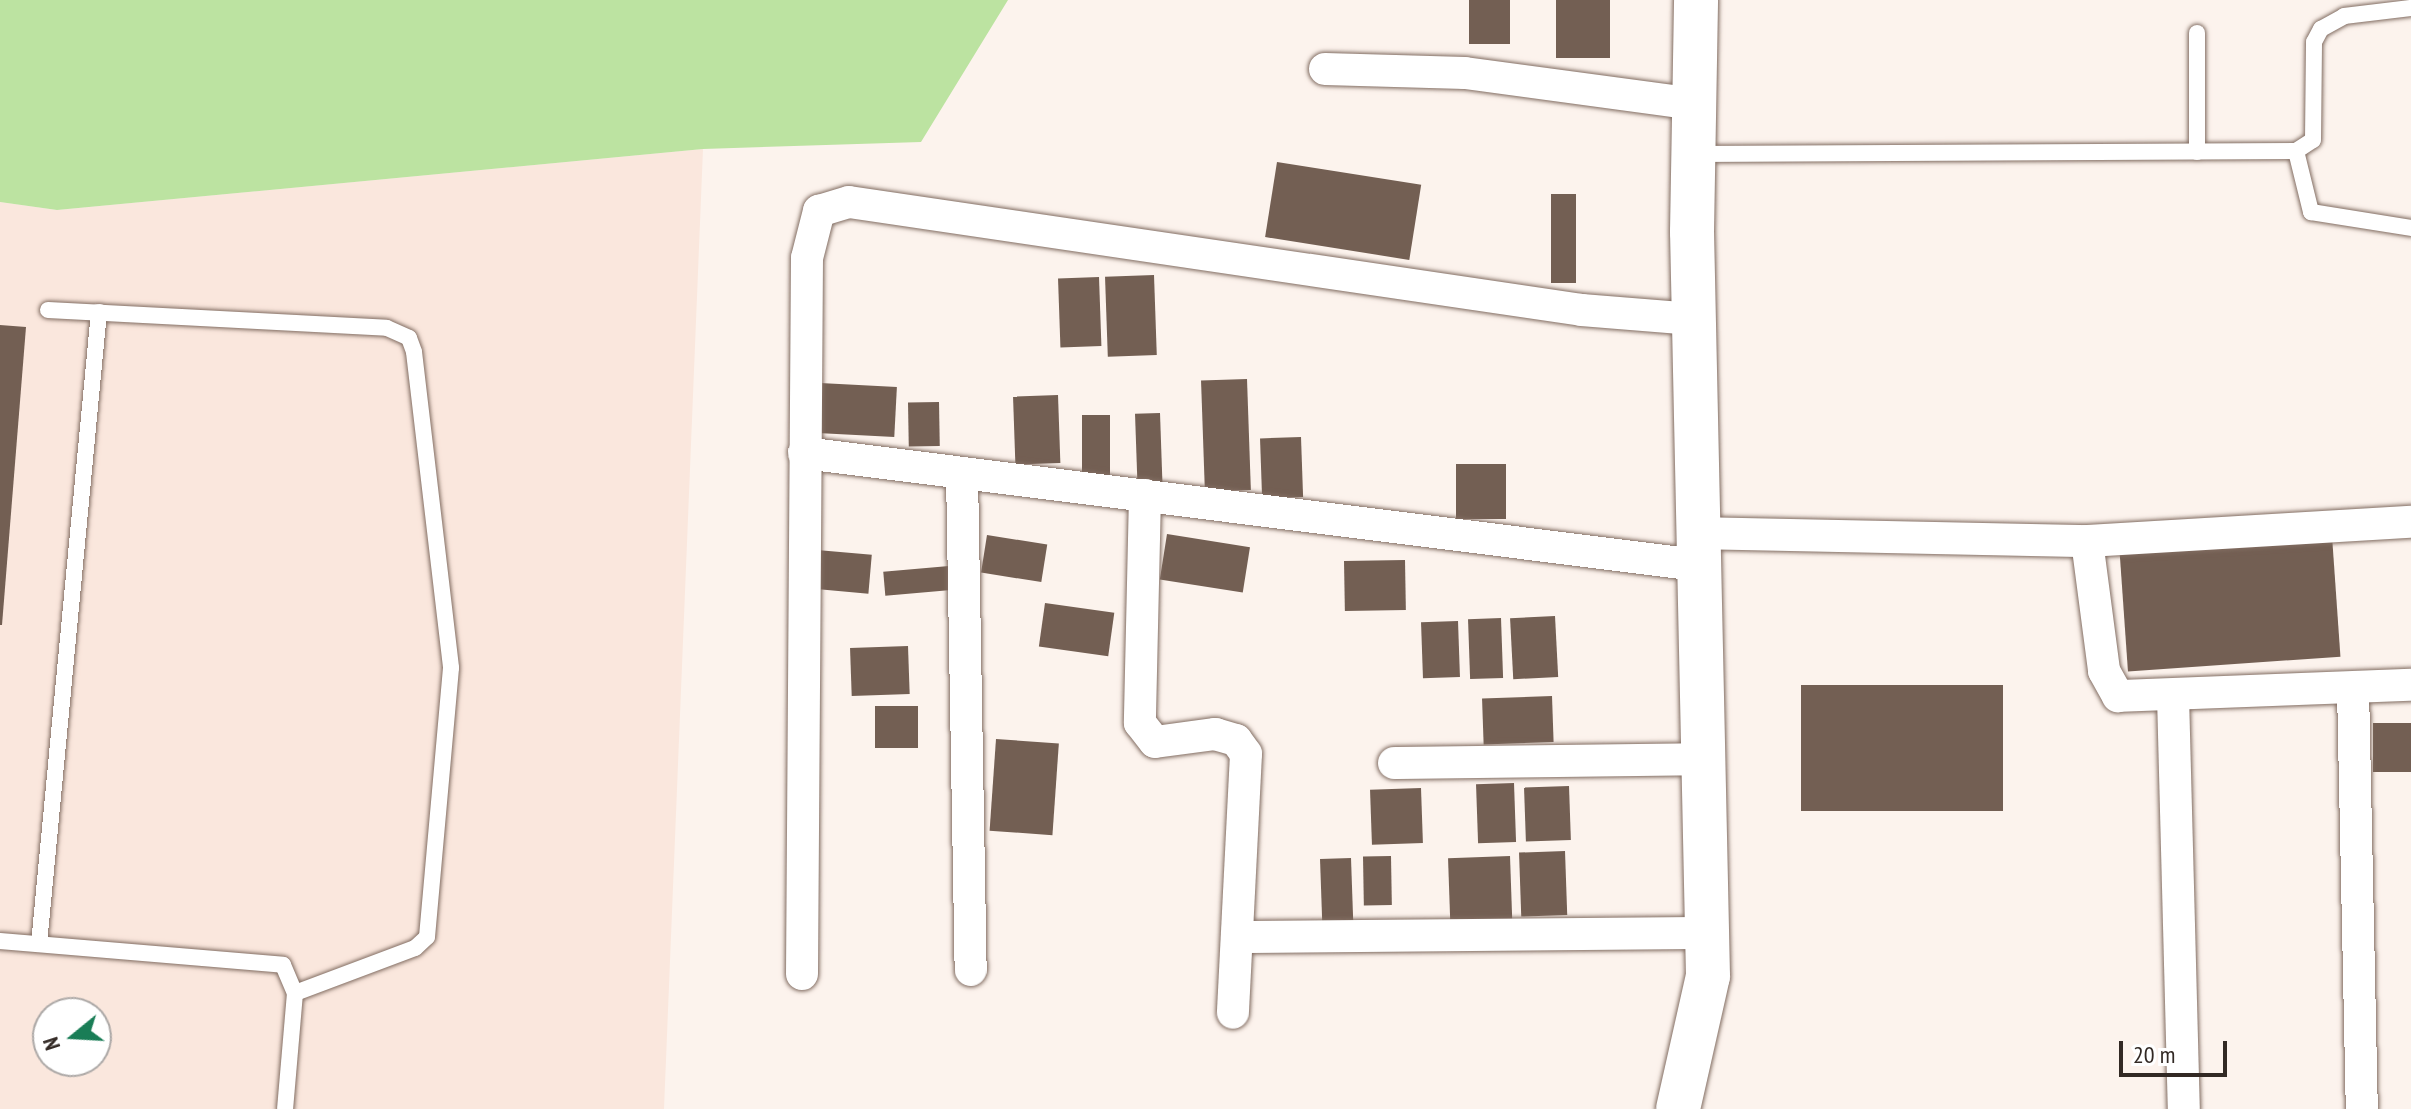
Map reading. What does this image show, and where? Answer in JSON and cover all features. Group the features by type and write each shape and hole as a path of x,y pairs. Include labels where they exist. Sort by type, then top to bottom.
{"street":[{"path":"1678,1109 1708,976 1693,319 1696,0"},
{"path":"1325,69 1465,73 1694,104"},
{"path":"802,974 804,453 811,233 819,211 849,202 1582,310 1693,319"},
{"path":"804,453 1145,495 1698,549 2087,541 2411,522"},
{"path":"962,473 971,970"},
{"path":"1145,495 1140,723 1155,742 1215,734 1236,740 1246,754 1233,1013"},
{"path":"2087,541 2104,671 2118,696 2411,685"},
{"path":"2353,688 2362,1109"},
{"path":"2173,696 2184,1109"},
{"path":"1394,763 1702,759"},
{"path":"1238,937 1707,933"}],"lane":[{"path":"1693,154 2296,151 2313,140 2314,42 2321,29 2344,16 2411,8"},
{"path":"2197,33 2197,152"},
{"path":"2296,151 2311,212 2411,228"},
{"path":"48,310 387,328 409,338 414,352 451,668 427,937 415,948 295,993"},
{"path":"39,944 99,312"},
{"path":"0,941 283,965 295,993 285,1109"}],"shaded area":[{"path":"703,149 664,1109 0,1109 0,202 57,210"}],"green space":[{"path":"0,0 1008,0 921,142 703,149 57,210 0,202"}],"building":[{"path":"1469,0 1510,0 1510,44 1469,44"},
{"path":"1556,0 1610,0 1610,58 1556,58"},
{"path":"1277,162 1421,185 1409,260 1265,237"},
{"path":"1551,194 1576,194 1576,283 1551,283"},
{"path":"1154,275 1157,355 1108,357 1105,277"},
{"path":"1099,277 1101,346 1060,347 1058,278"},
{"path":"0,325 26,327 2,625 0,625"},
{"path":"1247,379 1251,490 1205,492 1201,381"},
{"path":"820,383 897,387 894,437 817,433"},
{"path":"1058,395 1060,463 1015,465 1013,397"},
{"path":"939,402 940,446 909,447 908,403"},
{"path":"1160,413 1162,484 1137,485 1135,414"},
{"path":"1082,415 1110,415 1110,481 1082,481"},
{"path":"1301,437 1303,497 1262,498 1260,438"},
{"path":"1456,464 1506,464 1506,519 1456,519"},
{"path":"1167,534 1250,547 1243,593 1160,579"},
{"path":"987,535 1047,545 1041,582 981,573"},
{"path":"2332,536 2340,657 2128,672 2120,551"},
{"path":"817,550 872,555 868,594 814,589"},
{"path":"1405,560 1406,610 1345,611 1344,561"},
{"path":"949,566 951,590 885,596 883,572"},
{"path":"1045,603 1114,613 1108,656 1039,647"},
{"path":"1555,616 1558,677 1513,679 1510,618"},
{"path":"1501,618 1503,678 1470,679 1468,619"},
{"path":"1458,621 1460,677 1423,678 1421,622"},
{"path":"908,646 910,694 852,696 850,648"},
{"path":"1801,685 2003,685 2003,811 1801,811"},
{"path":"1552,696 1554,742 1484,744 1482,698"},
{"path":"875,706 918,706 918,748 875,748"},
{"path":"2373,723 2411,723 2411,772 2373,772"},
{"path":"996,739 1059,743 1052,835 990,831"},
{"path":"1514,783 1516,842 1478,843 1476,784"},
{"path":"1569,786 1571,840 1526,842 1524,788"},
{"path":"1421,788 1423,843 1372,845 1370,790"},
{"path":"1565,851 1567,915 1521,917 1519,853"},
{"path":"1363,856 1391,856 1392,905 1364,905"},
{"path":"1510,856 1512,919 1450,921 1448,858"},
{"path":"1351,858 1353,928 1322,929 1320,859"}]}
